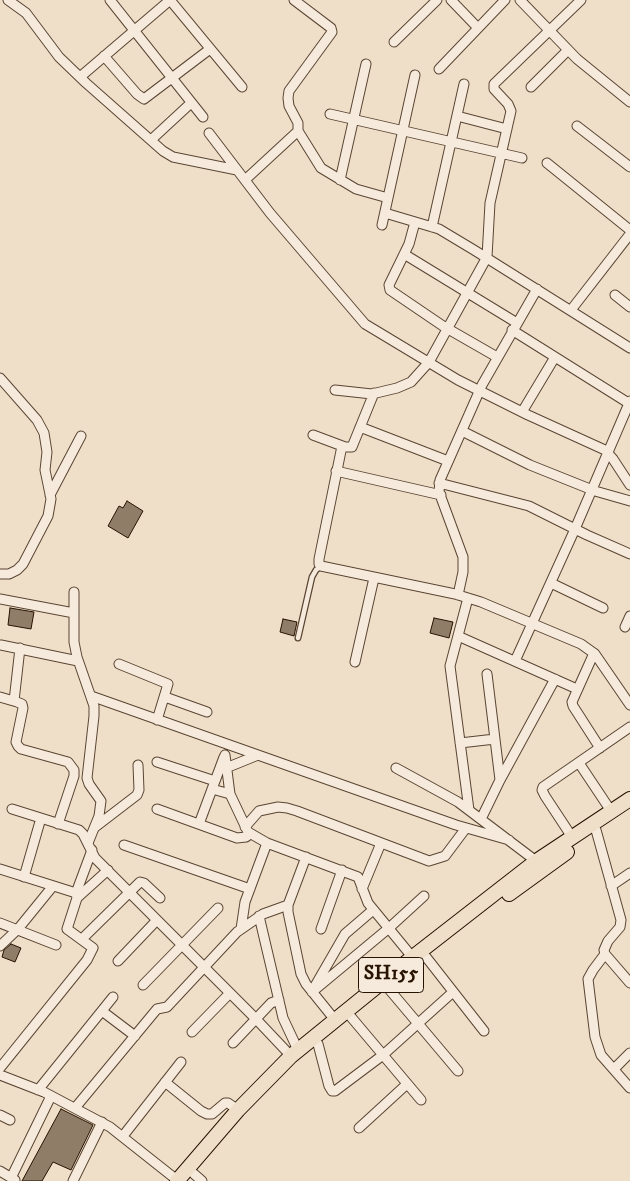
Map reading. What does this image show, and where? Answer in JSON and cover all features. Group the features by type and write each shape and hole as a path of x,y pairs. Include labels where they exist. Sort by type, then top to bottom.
{"main road":[{"name":"SH155","path":"195,1179 275,1083 318,1044 388,988 419,959 536,861 630,798"},
{"name":"SH155","path":"177,1181 238,1110 294,1053 335,1020 630,806"}],"street":[{"path":"8,0 26,13 59,57 80,77 173,157 237,170"},
{"path":"110,0 203,117"},
{"path":"80,77 170,0 242,87"},
{"path":"294,0 331,28 332,32 289,92 289,106 298,123 298,131 316,164 321,168 356,189 388,198"},
{"path":"394,42 437,0"},
{"path":"451,0 478,28"},
{"path":"439,69 505,0"},
{"path":"520,0 568,50 630,102"},
{"path":"335,390 374,394 405,386 430,362 487,257 490,203 510,108 494,89 494,84 581,0"},
{"path":"104,56 142,98 147,98 210,49"},
{"path":"531,87 568,50"},
{"path":"340,180 366,64"},
{"path":"382,225 415,75"},
{"path":"432,227 464,84"},
{"path":"151,140 191,103"},
{"path":"330,114 522,158"},
{"path":"457,116 507,129"},
{"path":"577,126 630,167"},
{"path":"245,180 298,131"},
{"path":"209,134 270,213 366,324 458,380 609,453 630,485"},
{"path":"547,163 630,232 571,310"},
{"path":"385,213 439,230 487,257 630,348"},
{"path":"415,222 409,244 389,285 390,290 448,329 498,356"},
{"path":"404,254 467,294 556,357 630,403 515,662"},
{"path":"458,595 463,572 463,557 441,495 440,482 479,391 537,289"},
{"path":"615,295 630,307"},
{"path":"522,412 556,357"},
{"path":"0,378 4,389 37,420 44,433 45,470 51,507 23,564 9,574 0,574"},
{"path":"313,435 342,446 352,447 374,394"},
{"path":"360,427 448,461"},
{"path":"462,431 530,465 592,490 630,501"},
{"path":"50,495 81,436"},
{"path":"342,446 319,559 321,566 458,595 581,644 594,653 630,705"},
{"path":"336,472 441,495"},
{"path":"440,482 529,506 630,554"},
{"path":"355,662 374,578"},
{"path":"551,583 603,608"},
{"path":"74,592 74,642 78,661 91,696 94,716 87,770 88,782"},
{"path":"468,598 450,666 469,810"},
{"path":"0,599 74,613"},
{"path":"624,627 630,616"},
{"path":"458,636 577,689"},
{"path":"1,645 78,661"},
{"path":"14,701 20,648"},
{"path":"594,653 573,697 572,706 600,748"},
{"path":"119,664 166,681 168,687 157,720"},
{"path":"486,674 500,780"},
{"path":"482,819 500,780 555,679"},
{"path":"91,696 466,828 509,840"},
{"path":"0,697 22,704 23,708 16,742 21,749 68,762 74,770 74,776 58,824"},
{"path":"165,697 207,712"},
{"path":"572,838 542,790 545,784 630,727"},
{"path":"460,742 495,739"},
{"path":"199,824 229,745"},
{"path":"225,755 230,794 248,830 268,843 358,877 365,899 373,910 453,992 484,1032"},
{"path":"226,768 258,755"},
{"path":"156,762 213,785 230,794"},
{"path":"579,762 611,811"},
{"path":"94,828 137,795 139,790 138,765"},
{"path":"396,768 458,802 536,861"},
{"path":"0,1068 87,960 93,948 67,929 102,801 88,782 74,776"},
{"path":"157,809 237,838 246,837 259,811 287,808 428,861 445,856 466,828"},
{"path":"12,809 79,830 95,858 230,993 294,1053"},
{"path":"24,877 41,818"},
{"path":"596,830 621,924 605,946 605,954 590,975 588,988 597,1048 630,1088"},
{"path":"241,929 242,911 268,843"},
{"path":"362,889 382,843"},
{"path":"124,844 250,889"},
{"path":"306,857 288,905 288,912 302,974 312,992 335,1020"},
{"path":"0,870 53,886 76,896"},
{"path":"76,896 108,870"},
{"path":"321,929 342,870"},
{"path":"611,886 630,873"},
{"path":"82,939 140,882 160,898"},
{"path":"0,946 18,929 53,886"},
{"path":"312,992 389,928 424,896"},
{"path":"75,1108 157,1009 167,1006 241,929 259,916 288,905"},
{"path":"143,985 218,908"},
{"path":"312,992 345,934 373,910"},
{"path":"259,916 294,1053"},
{"path":"118,961 158,920"},
{"path":"0,923 56,945"},
{"path":"605,954 630,984"},
{"path":"388,988 458,1071"},
{"path":"318,1044 332,1091 383,1055 453,992"},
{"path":"192,1032 230,993"},
{"path":"38,1090 113,997"},
{"path":"233,1043 270,1003 279,1000"},
{"path":"102,1011 135,1036"},
{"path":"351,1017 421,1100"},
{"path":"614,1069 630,1053"},
{"path":"123,1136 181,1062"},
{"path":"0,1074 51,1096 102,1122 123,1136 177,1181"},
{"path":"165,1082 206,1114 212,1114 225,1103 238,1110"},
{"path":"359,1128 407,1084"},
{"path":"0,1171 14,1180 51,1096"},
{"path":"0,1115 10,1120"},
{"path":"73,1181 102,1122"}],"lane":[{"path":"298,638 312,577 321,566"}],"building":[{"path":"127,501 143,511 128,538 108,526 119,506 123,508"},
{"path":"10,608 34,612 31,629 8,625"},
{"path":"434,618 453,622 449,638 430,633"},
{"path":"283,619 297,622 294,636 280,632"},
{"path":"11,944 21,948 15,962 2,957 4,950"},
{"path":"61,1109 93,1125 71,1170 53,1162 42,1181 22,1181"}]}
